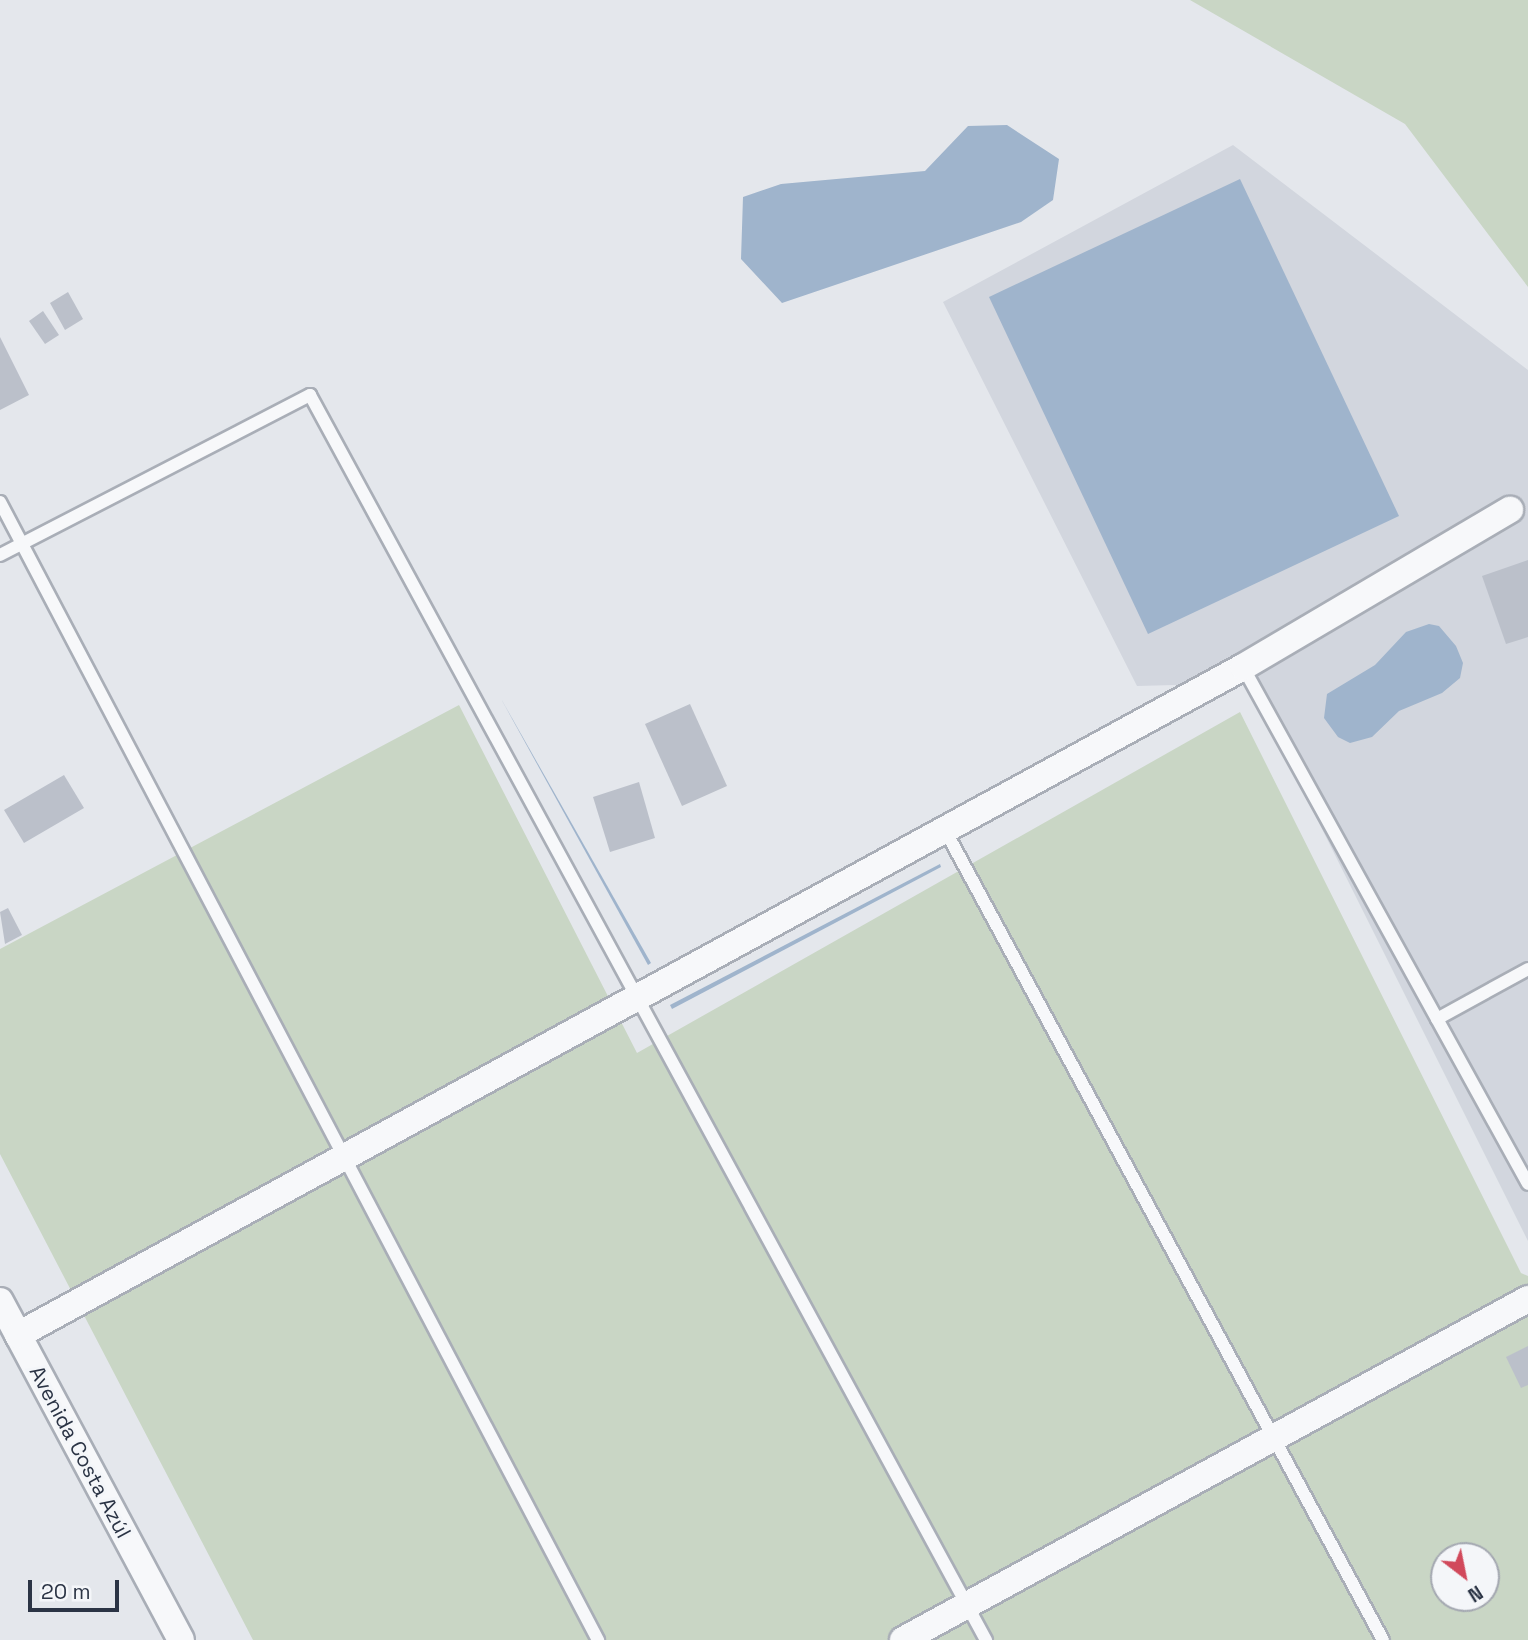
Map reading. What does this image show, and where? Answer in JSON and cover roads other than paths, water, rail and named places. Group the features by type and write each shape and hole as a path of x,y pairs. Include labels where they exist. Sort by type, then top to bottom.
{"street":[{"path":"18,1335 1243,667 1510,510"},
{"path":"903,1640 1528,1299"},
{"name":"Avenida Costa Azúl","path":"0,1301 181,1640"}],"lane":[{"path":"0,555 310,395 986,1640"},
{"path":"0,502 598,1640"},
{"path":"1243,667 1528,1184"},
{"path":"945,830 1383,1640"},
{"path":"1437,1019 1528,969"}],"water":[{"path":"1007,125 1059,159 1053,200 1021,222 782,303 741,259 743,197 781,184 925,171 968,126"},
{"path":"1240,179 1399,516 1148,634 989,297"},
{"path":"1429,624 1439,626 1456,646 1463,663 1460,678 1442,693 1399,711 1372,737 1350,743 1338,737 1324,718 1327,694 1375,665 1406,632"},
{"path":"500,697 651,963 648,965"},
{"path":"940,864 941,867 672,1009 670,1005"}]}
